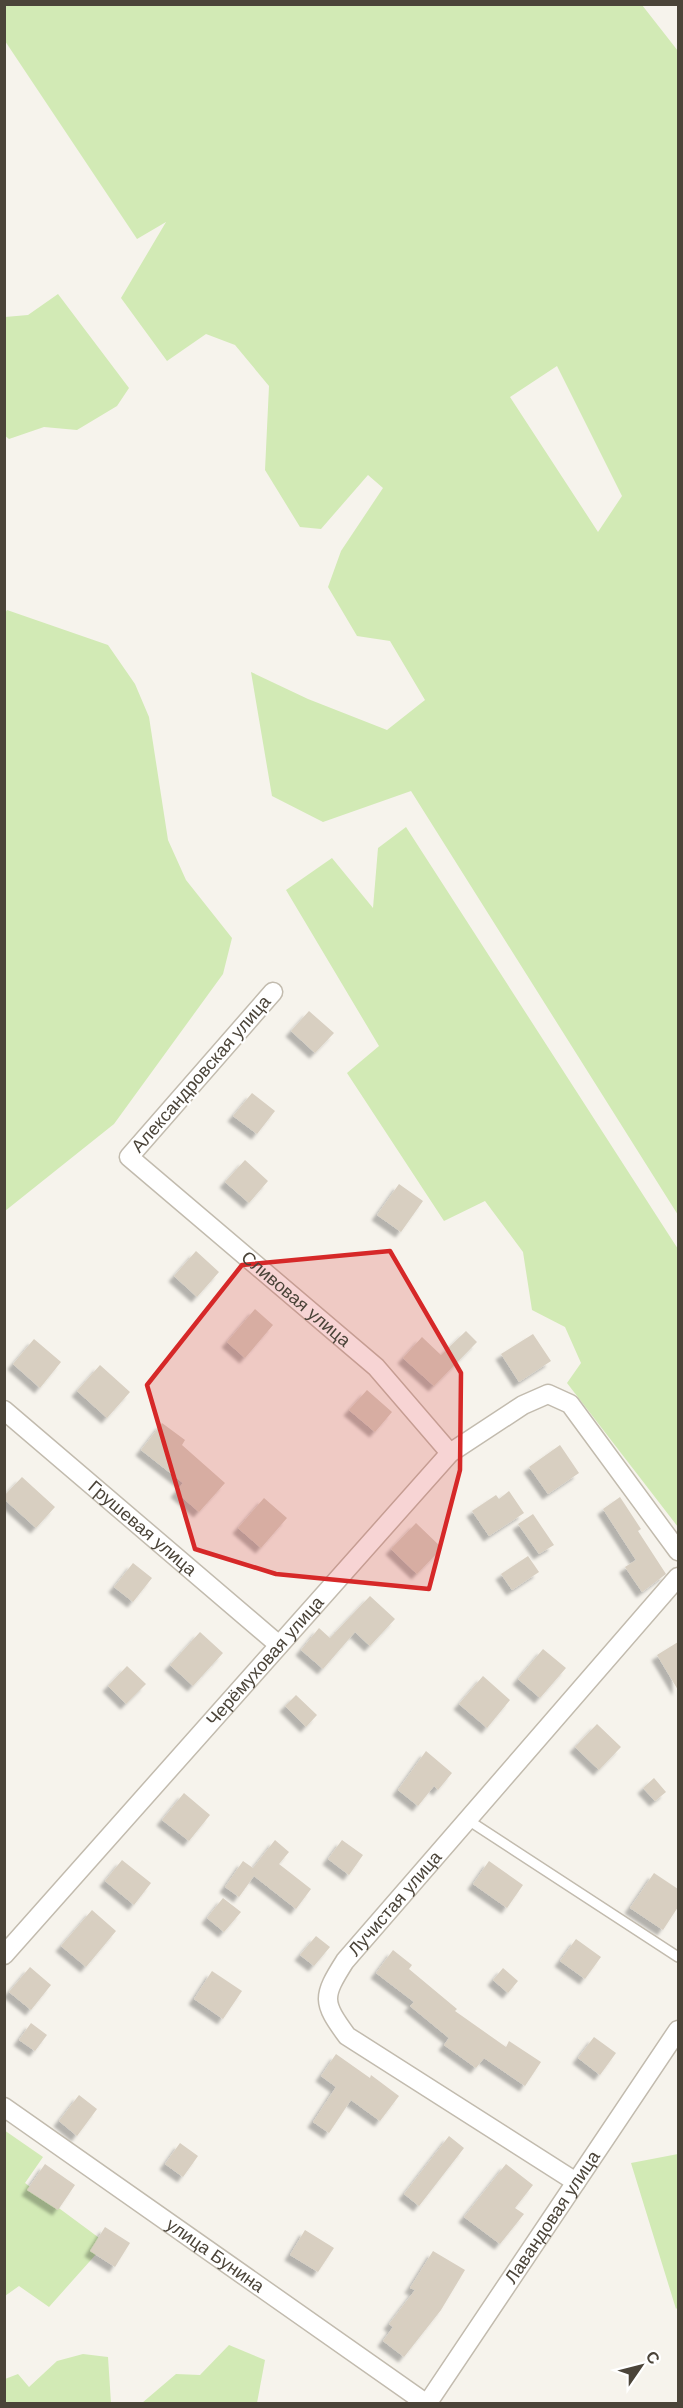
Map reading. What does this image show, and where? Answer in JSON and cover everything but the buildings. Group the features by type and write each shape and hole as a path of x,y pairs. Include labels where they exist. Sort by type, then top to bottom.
{"street":[{"name":"Александровская улица","path":"129,1157 273,992"},
{"name":"Сливовая улица","path":"129,1157 376,1367 450,1453"},
{"name":"Черёмуховая улица","path":"4,1954 450,1453 523,1405 548,1394 570,1404 678,1551"},
{"name":"Грушевая улица","path":"4,1410 279,1645"},
{"name":"Лучистая улица","path":"576,2182 347,2036 328,2011 329,1986 345,1961 678,1577"},
{"name":"Лавандовая улица","path":"427,2403 678,2030"},
{"name":"улица Бунина","path":"4,2107 427,2403"}],"lane":[{"path":"468,1820 678,1957"}],"highlighted area":[{"path":"390,1251 461,1373 460,1470 429,1589 276,1574 195,1549 147,1385 242,1265"}],"green space":[{"path":"4,5 642,5 678,51 678,1215 411,791 323,822 272,796 251,672 308,699 387,730 425,700 390,641 357,636 328,587 341,551 383,488 368,475 321,529 300,527 265,470 269,386 235,345 206,334 167,361 121,298 166,222 137,239 5,41","holes":["557,366 622,496 598,532 510,397"]},
{"path":"58,294 129,388 117,406 77,430 44,427 9,439 4,435 5,317 28,315"},
{"path":"7,610 108,645 135,684 149,717 168,840 186,880 232,938 223,974 114,1124 5,1211 4,615"},
{"path":"406,827 678,1249 678,1527 567,1383 581,1363 565,1327 532,1310 523,1252 485,1201 444,1221 347,1073 379,1046 286,890 332,858 373,908 378,848"},
{"path":"4,2130 43,2157 25,2183 106,2243 49,2307 19,2286 5,2296"},
{"path":"678,2154 678,2307 676,2309 631,2163"},
{"path":"229,2345 265,2360 257,2403 142,2403 176,2374 200,2375"},
{"path":"83,2354 108,2357 111,2403 5,2403 5,2379 18,2374 29,2387 57,2361"}]}
